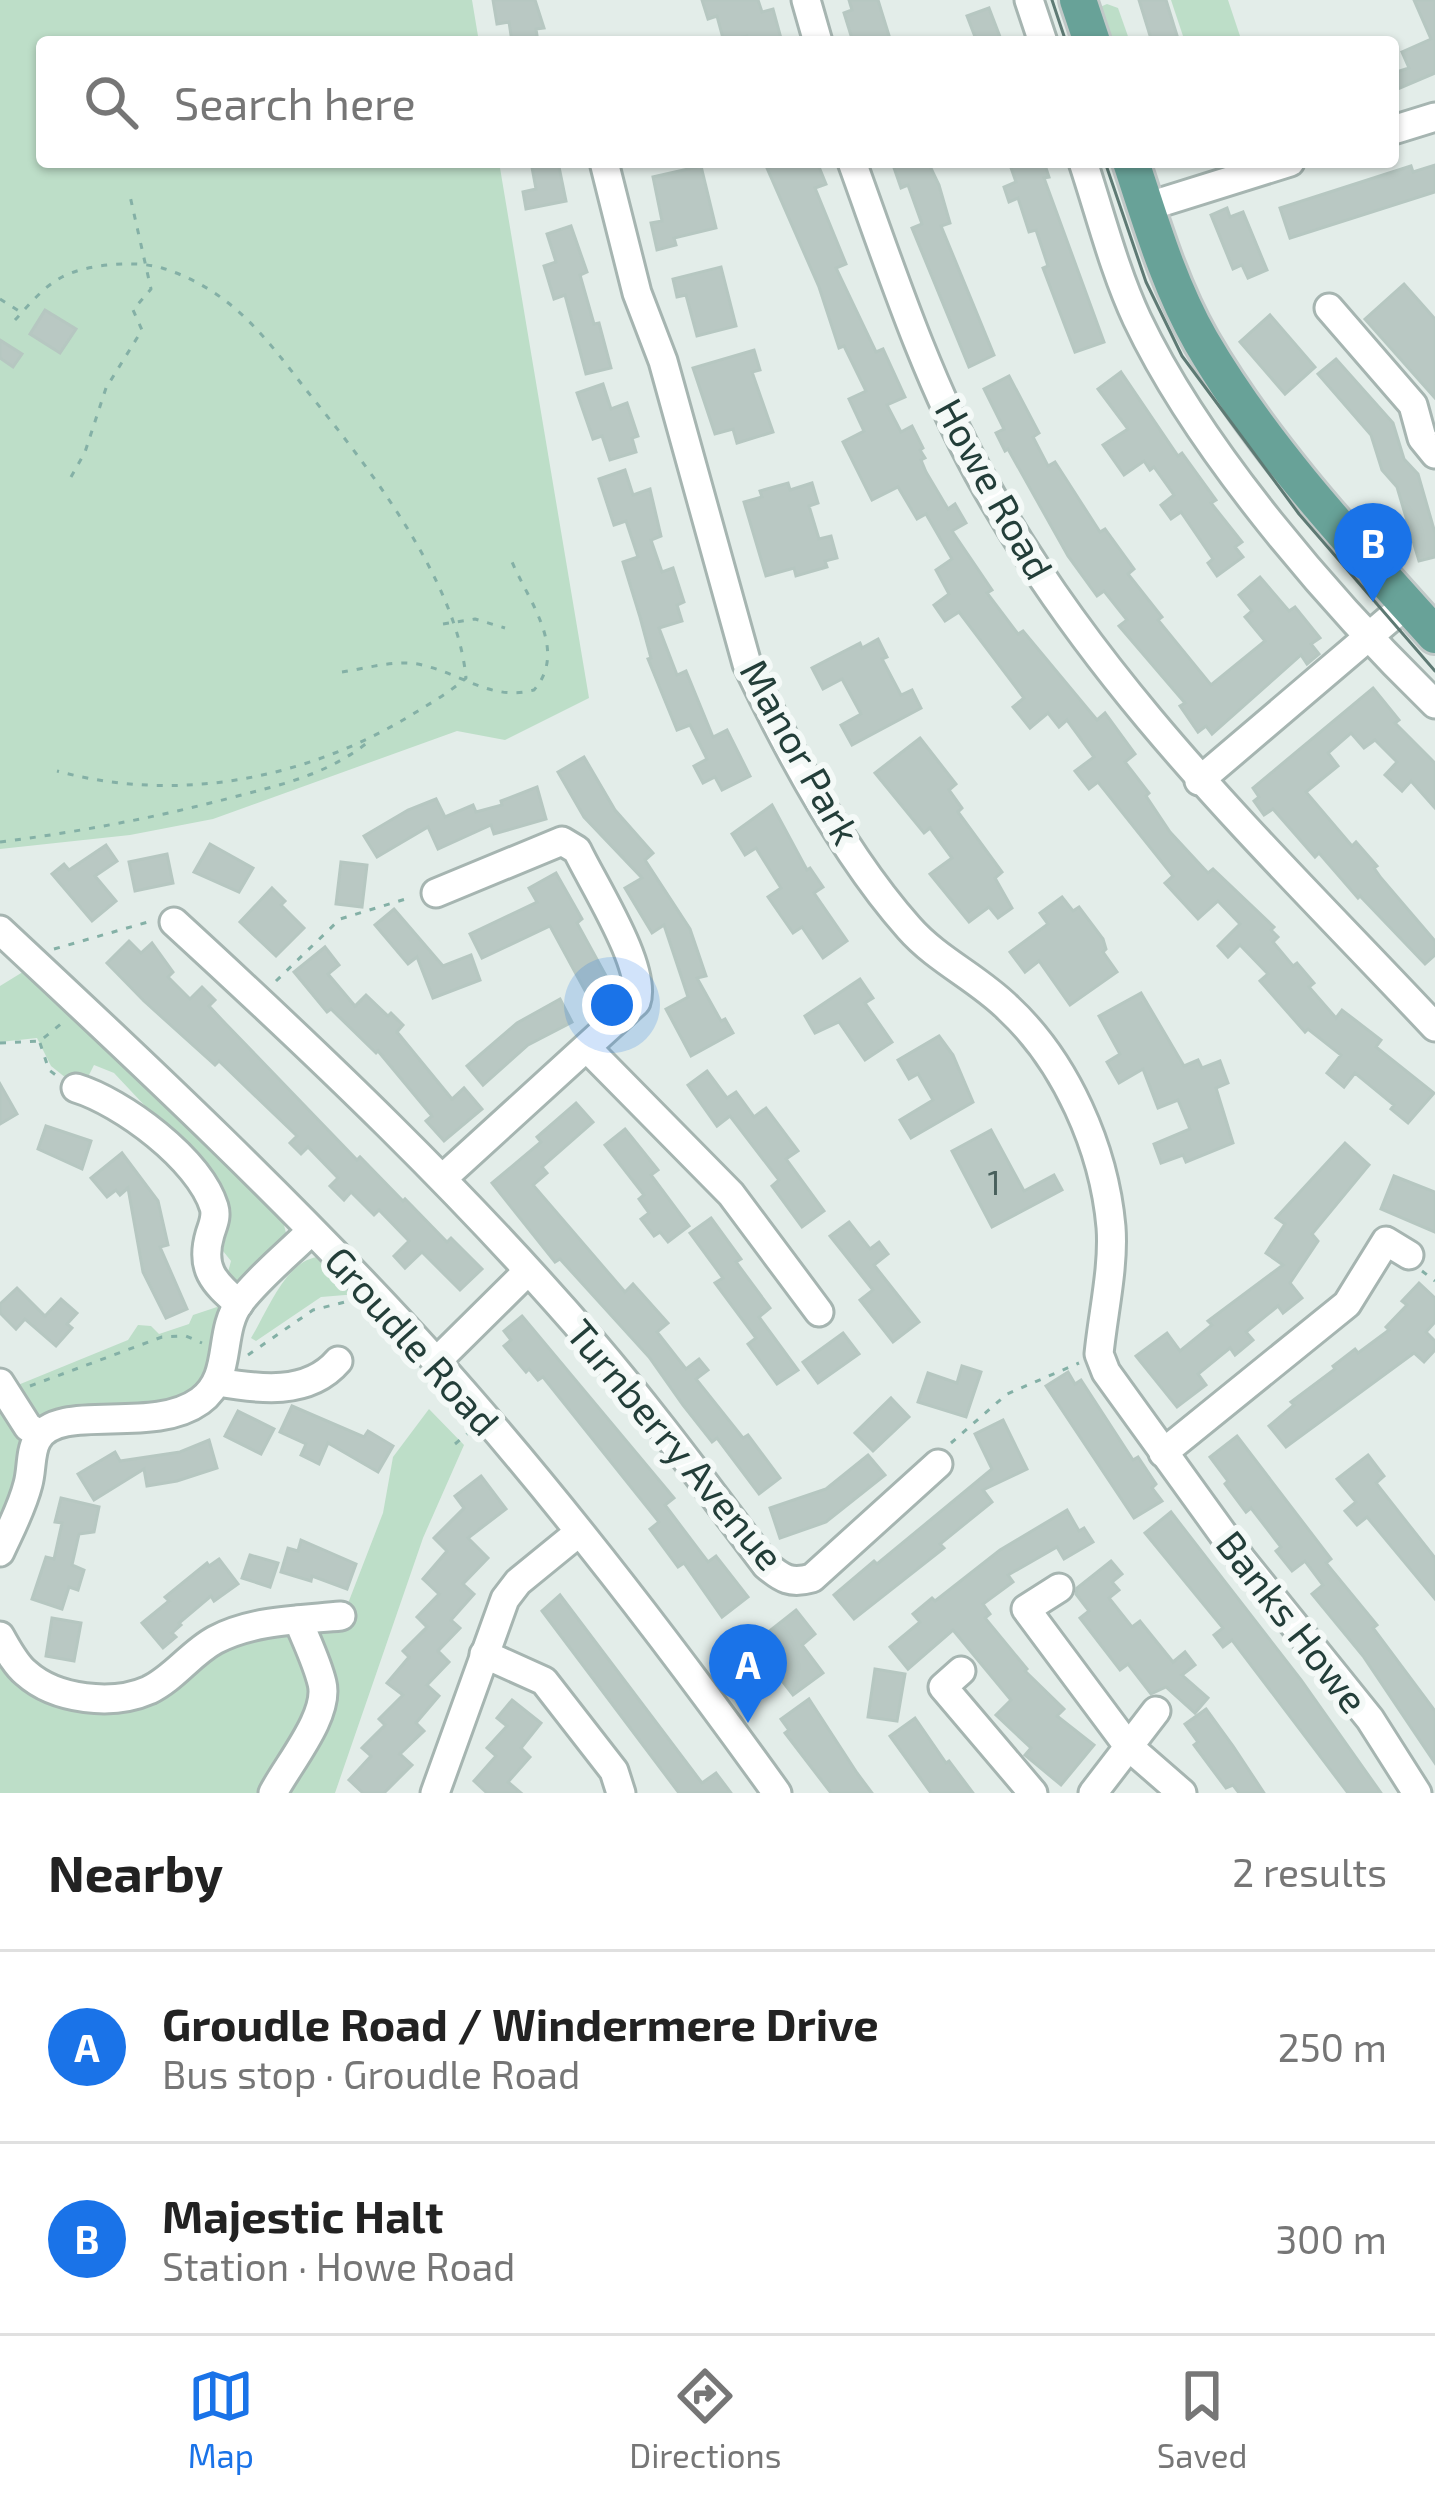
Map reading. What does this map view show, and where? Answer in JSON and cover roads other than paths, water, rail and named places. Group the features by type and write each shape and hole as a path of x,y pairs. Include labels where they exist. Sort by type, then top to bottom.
{"main road":[{"path":"1078,0 1090,36"},
{"path":"1133,168 1179,296 1221,371 1282,454 1435,635"}],"street":[{"path":"806,0 816,36"},
{"path":"1029,0 1041,36"},
{"path":"1399,128 1435,117"},
{"name":"Manor Park","path":"606,168 637,293 663,361 742,647 769,709 841,833 903,922 922,943 1007,1006 1058,1070 1083,1119 1111,1231 1099,1354"},
{"name":"Howe Road","path":"854,168 913,331 977,471 1066,613 1199,781 1435,1027"},
{"path":"1085,168 1136,318 1216,451 1370,637 1435,704"},
{"path":"1146,207 1271,168"},
{"path":"1330,308 1414,405 1422,438 1435,454"},
{"path":"1199,781 1407,604"},
{"path":"436,893 562,841 577,850 639,978 636,1003 442,1178"},
{"name":"Turnberry Avenue","path":"174,922 305,1040 442,1178 620,1377 781,1578 796,1583 812,1578 938,1464"},
{"name":"Groudle Road","path":"0,930 311,1231 436,1362 680,1660 777,1793"},
{"path":"587,1049 731,1194 820,1312"},
{"path":"76,1088 127,1111 205,1186 217,1213 204,1258 213,1282 239,1304"},
{"path":"0,1552 28,1487 40,1434 58,1422 80,1418 140,1420 176,1414 201,1400 222,1370 229,1324 239,1304 311,1231"},
{"path":"1163,1453 1347,1304 1387,1241"},
{"path":"436,1362 528,1271"},
{"name":"Banks Howe","path":"1099,1354 1106,1372 1163,1453 1370,1720 1417,1793"},
{"path":"222,1370 272,1391 327,1373 338,1361"},
{"path":"3,1390 28,1426 40,1434"},
{"path":"435,1793 505,1598 578,1533"},
{"path":"1059,1588 1026,1609 1128,1746 1182,1793"},
{"path":"0,1636 26,1673 38,1681 67,1694 110,1699 147,1690 212,1642 251,1625 340,1616"},
{"path":"273,1793 320,1715 324,1698 298,1620"},
{"path":"484,1654 544,1681 614,1771 621,1793"},
{"path":"961,1671 943,1687 1033,1793"},
{"path":"1093,1793 1156,1712"}],"tram line":[{"path":"1052,0 1064,36"},
{"path":"1107,168 1146,282 1182,356 1299,514 1435,671"}],"place":[{"name":"Majestic Halt","path":"1373,602"},
{"name":"Groudle Road / Windermere Drive","path":"748,1723"}]}
